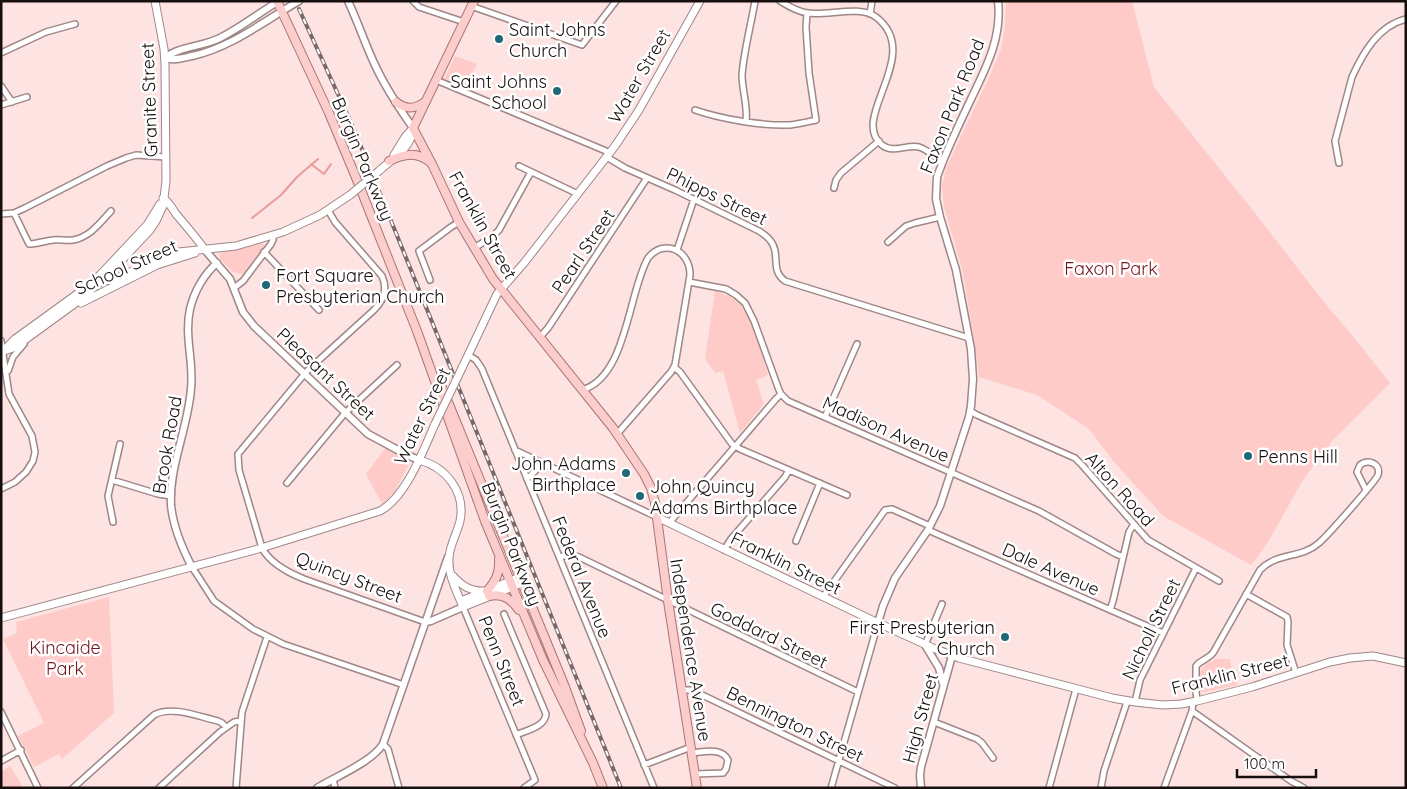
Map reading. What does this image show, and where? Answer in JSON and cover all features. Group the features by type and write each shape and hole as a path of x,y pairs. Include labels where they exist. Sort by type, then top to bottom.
{"main road":[{"name":"Granite Street","path":"2,351 15,347 30,337 61,315 104,279 154,224 162,209 166,181 165,58 155,1"},
{"name":"Water Street","path":"1,618 262,548 372,514 391,504 399,495 418,460 493,302 608,155 639,110 700,1"},
{"name":"Burgin Parkway","path":"278,2 347,155 417,331 474,493 511,584 555,686 593,764"},
{"name":"School Street","path":"95,280 99,278 113,280 173,253 242,245 273,236 296,227 328,210 350,195 409,142 413,128 472,4"},
{"path":"396,102 411,108 425,102"},
{"name":"Franklin Street","path":"413,128 459,222 494,280 617,434 651,488 657,517 878,623 952,656 1131,702 1169,705 1195,701 1319,665 1365,656 1406,663"},
{"path":"389,161 412,154 423,157 432,164"},
{"name":"Granite Street","path":"2,351 15,339 95,280 147,225 163,198"},
{"path":"163,198 205,250"},
{"name":"School Street","path":"61,315 93,296 151,268 205,250"},
{"name":"Burgin Parkway","path":"417,331 451,407 565,687 603,788"},
{"name":"Penn Street","path":"418,460 433,465 443,472 458,496 461,510 460,518 449,559 450,572 462,604"},
{"name":"Independence Avenue","path":"657,517 668,601 698,788"},
{"path":"488,593 499,572 499,561 495,545"},
{"path":"450,572 457,581 466,587 507,598 516,605 525,617"},
{"path":"462,604 521,580"}],"street":[{"path":"165,58 178,59 219,48 299,1"},
{"path":"348,1 375,65 413,128"},
{"path":"352,1 352,10"},
{"path":"413,1 419,7 464,22"},
{"path":"472,4 582,45 616,1"},
{"path":"746,121 747,113 742,75 755,1"},
{"path":"780,1 807,13 860,12 870,14 878,19 885,27 894,48 892,64 874,120 875,132 879,141 883,146 892,148 920,147 942,160"},
{"path":"870,14 872,1"},
{"name":"Faxon Park Road","path":"878,623 895,578 929,528 942,502 970,411 973,374 969,338 956,270 940,217 936,190 937,177 942,160 992,52 998,25 998,1"},
{"path":"165,58 174,52 219,39 278,2"},
{"path":"694,110 714,116 789,125 816,120 809,73 807,13"},
{"path":"1339,163 1335,148 1336,132 1352,77 1375,38 1391,25 1406,19"},
{"path":"1,53 40,35 75,24"},
{"name":"Phipps Street","path":"436,80 606,151 610,159 748,225 770,238 775,248 777,271 785,281 969,338"},
{"path":"1,86 12,102"},
{"path":"1,105 28,97"},
{"path":"834,188 836,180 841,173 879,141"},
{"path":"1,214 14,213 126,158 136,156 166,157"},
{"path":"519,166 578,194"},
{"path":"474,248 492,237 499,230 530,172"},
{"name":"Pearl Street","path":"540,337 548,328 647,178"},
{"path":"677,250 694,199"},
{"name":"Quincy Street","path":"328,210 335,222 382,276 385,289 382,302 304,374 259,428 238,456 240,474 262,548 273,560 287,571 299,577 425,622"},
{"path":"14,213 29,244 34,244 54,240 74,240 82,237 90,233 111,211"},
{"path":"888,242 906,226 940,217"},
{"path":"430,280 419,251 459,222"},
{"path":"234,288 243,281 273,242 273,236"},
{"path":"582,390 591,387 614,361 648,258 662,248 677,250 685,257 690,272 674,367 617,434"},
{"name":"Pleasant Street","path":"205,250 228,276 248,320 370,435 418,460"},
{"path":"264,252 319,310"},
{"name":"Brook Road","path":"216,263 209,270 199,288 190,311 187,332 192,374 191,390 171,496 175,526 181,544 192,567 216,603 243,623 266,636 290,646 404,685"},
{"path":"669,523 781,394 756,326 745,303 736,294 726,289 689,282"},
{"path":"7,376 14,357 30,337"},
{"path":"1,341 9,394 32,436 35,455 26,472 15,482 1,489"},
{"path":"825,417 857,344"},
{"name":"Federal Avenue","path":"468,355 476,360 482,369 654,788"},
{"path":"287,484 345,413 397,365"},
{"path":"674,367 680,372 728,440 735,446 847,495"},
{"path":"1,370 7,376"},
{"name":"Madison Avenue","path":"781,394 790,402 1039,510 1123,557"},
{"name":"Alton Road","path":"970,411 1075,458 1150,542 1219,581"},
{"path":"113,522 108,498 120,444"},
{"path":"515,450 657,517"},
{"path":"1164,788 1195,701 1196,666 1213,654 1262,567 1274,559 1300,554 1316,545 1324,537 1366,490 1376,478 1378,471 1375,464 1371,462 1360,464 1358,470 1366,490"},
{"path":"527,478 543,463"},
{"path":"724,550 731,539 789,470"},
{"path":"112,480 153,493 171,496"},
{"path":"796,541 820,484"},
{"name":"Dale Avenue","path":"823,597 885,510 892,509 929,528 1163,633"},
{"path":"1110,610 1114,602 1129,532 1134,524"},
{"path":"316,788 368,760 380,750 450,551"},
{"name":"Goddard Street","path":"559,557 569,555 579,557 858,692"},
{"name":"Nicholl Street","path":"1101,788 1104,771 1138,682 1196,568"},
{"path":"1246,594 1287,618 1287,645 1296,673"},
{"path":"425,622 431,621 462,604"},
{"name":"Penn Street","path":"462,604 535,780 524,788"},
{"path":"942,604 925,645 939,668 943,687"},
{"path":"504,614 546,714 545,720 541,724 516,735"},
{"path":"831,788 878,623"},
{"path":"236,788 244,704 266,636"},
{"name":"High Street","path":"921,788 921,767 952,656"},
{"path":"1049,788 1076,689"},
{"name":"Bennington Street","path":"682,690 694,691 895,788"},
{"path":"73,788 159,712 174,711 218,721 226,727"},
{"path":"1192,711 1296,786 1304,788"},
{"path":"1,712 38,788"},
{"path":"159,788 226,727 234,722 241,721"},
{"path":"934,722 982,742 993,758"},
{"path":"383,744 388,749 399,788"},
{"path":"1,761 20,750"},
{"path":"644,765 692,750 719,752 724,754 728,760 723,773 695,774"},
{"path":"333,779 335,788"}],"green space":[{"name":"Faxon Park","path":"1006,1 1132,1 1154,87 1390,383 1324,451 1302,482 1272,535 1251,565 1163,516 1114,462 1089,429 1037,395 979,377 962,269 944,207 942,186 946,168 1001,49 1005,26"},
{"path":"455,56 477,64 465,88 444,79"},
{"path":"261,243 264,244 264,247 244,273 240,274 230,270 219,255 221,252"},
{"path":"715,291 734,299 743,309 756,337 768,375 756,380 764,404 740,433 723,371 715,373 705,359"},
{"path":"386,447 407,460 408,466 394,493 382,504 366,474"},
{"name":"Kincaide Park","path":"109,597 114,713 62,759 59,754 34,767 18,736 44,723 3,639 17,633 16,622"},
{"path":"1215,659 1230,659 1237,685 1200,692 1200,671 1205,665"},
{"path":"10,766 22,785 17,788 1,788 1,772"}],"waterway":[{"path":"252,218 281,195 297,177 318,159"},
{"path":"311,164 324,174 331,164"}],"railway":[{"path":"299,9 353,127 621,788"}],"place":[{"name":"Saint Johns Church","path":"499,39"},
{"name":"Saint Johns School","path":"557,91"},
{"name":"Fort Square Presbyterian Church","path":"266,285"},
{"name":"Penns Hill","path":"1248,456"},
{"name":"John Adams Birthplace","path":"626,473"},
{"name":"John Quincy Adams Birthplace","path":"640,496"},
{"name":"First Presbyterian Church","path":"1005,637"}]}
